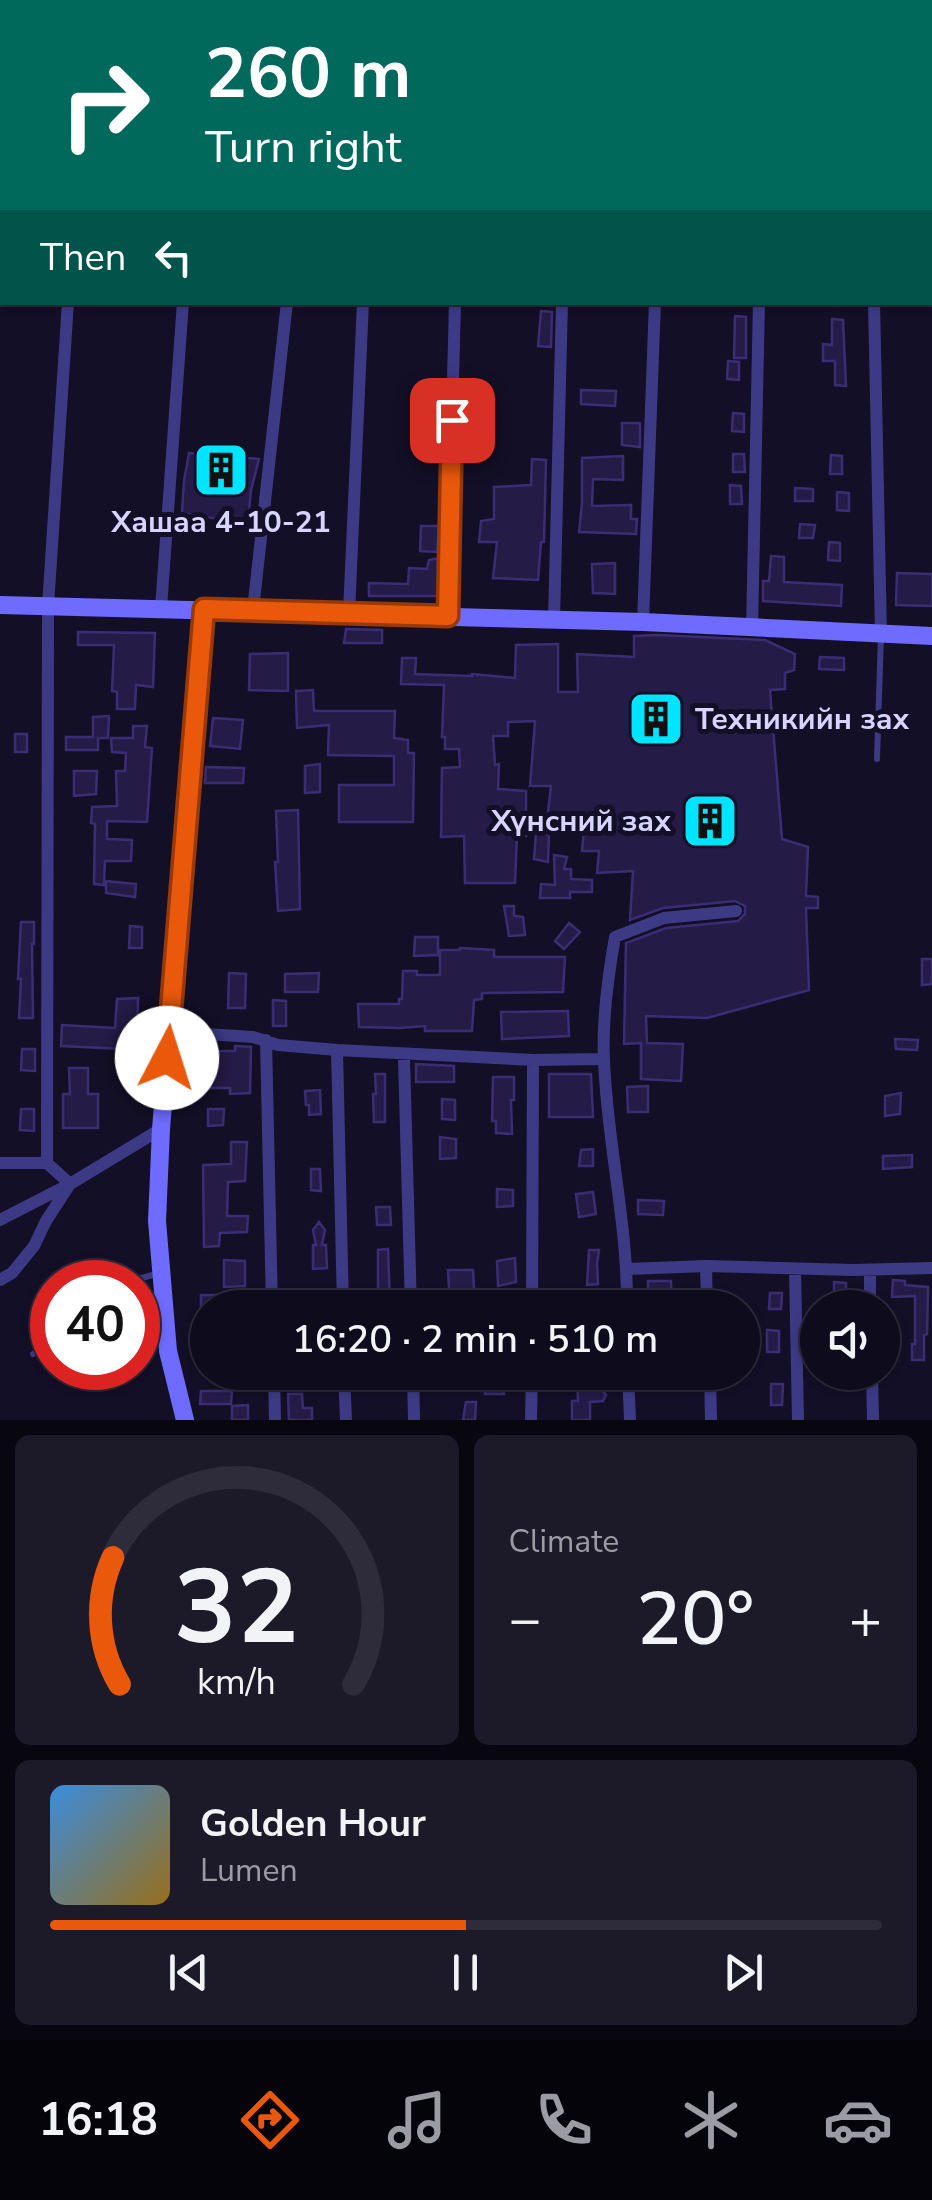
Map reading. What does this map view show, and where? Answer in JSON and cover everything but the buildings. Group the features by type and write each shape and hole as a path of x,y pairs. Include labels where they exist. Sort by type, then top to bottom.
{"main road":[{"path":"0,605 643,622 932,636"},
{"path":"185,1420 168,1351 157,1222 161,1128 204,609"}],"street":[{"path":"47,1164 48,606 68,305"},
{"path":"161,608 183,305"},
{"path":"252,610 287,305"},
{"path":"349,613 362,305"},
{"path":"448,616 454,305"},
{"path":"554,620 562,305"},
{"path":"643,622 655,305"},
{"path":"752,628 758,305"},
{"path":"874,305 881,634"},
{"path":"627,1290 604,1059 609,968 615,937 664,918 736,911"},
{"path":"170,1023 190,1033 337,1050 533,1060 604,1059"},
{"path":"266,1040 272,1290"},
{"path":"337,1050 343,1290"},
{"path":"404,1058 410,1290"},
{"path":"532,1290 533,1060"},
{"path":"0,1220 70,1184 161,1128"},
{"path":"0,1164 47,1164 70,1184"},
{"path":"0,1280 12,1273 34,1246 70,1184"},
{"path":"706,1266 707,1290"},
{"path":"627,1269 932,1268"},
{"path":"795,1269 798,1420"},
{"path":"870,1270 870,1290"},
{"path":"274,1390 275,1420"},
{"path":"345,1390 346,1420"},
{"path":"413,1390 414,1420"},
{"path":"532,1390 532,1420"},
{"path":"629,1390 630,1420"},
{"path":"711,1390 712,1420"},
{"path":"872,1390 872,1420"}],"lane":[{"path":"878,759 881,634"}],"place":[{"name":"Хашаа 4-10-21","path":"221,470"},
{"name":"Техникийн зах","path":"656,719"},
{"name":"Хүнсний зах","path":"710,821"}],"route":[{"path":"167,1058 204,609 448,616 452,420"}]}
